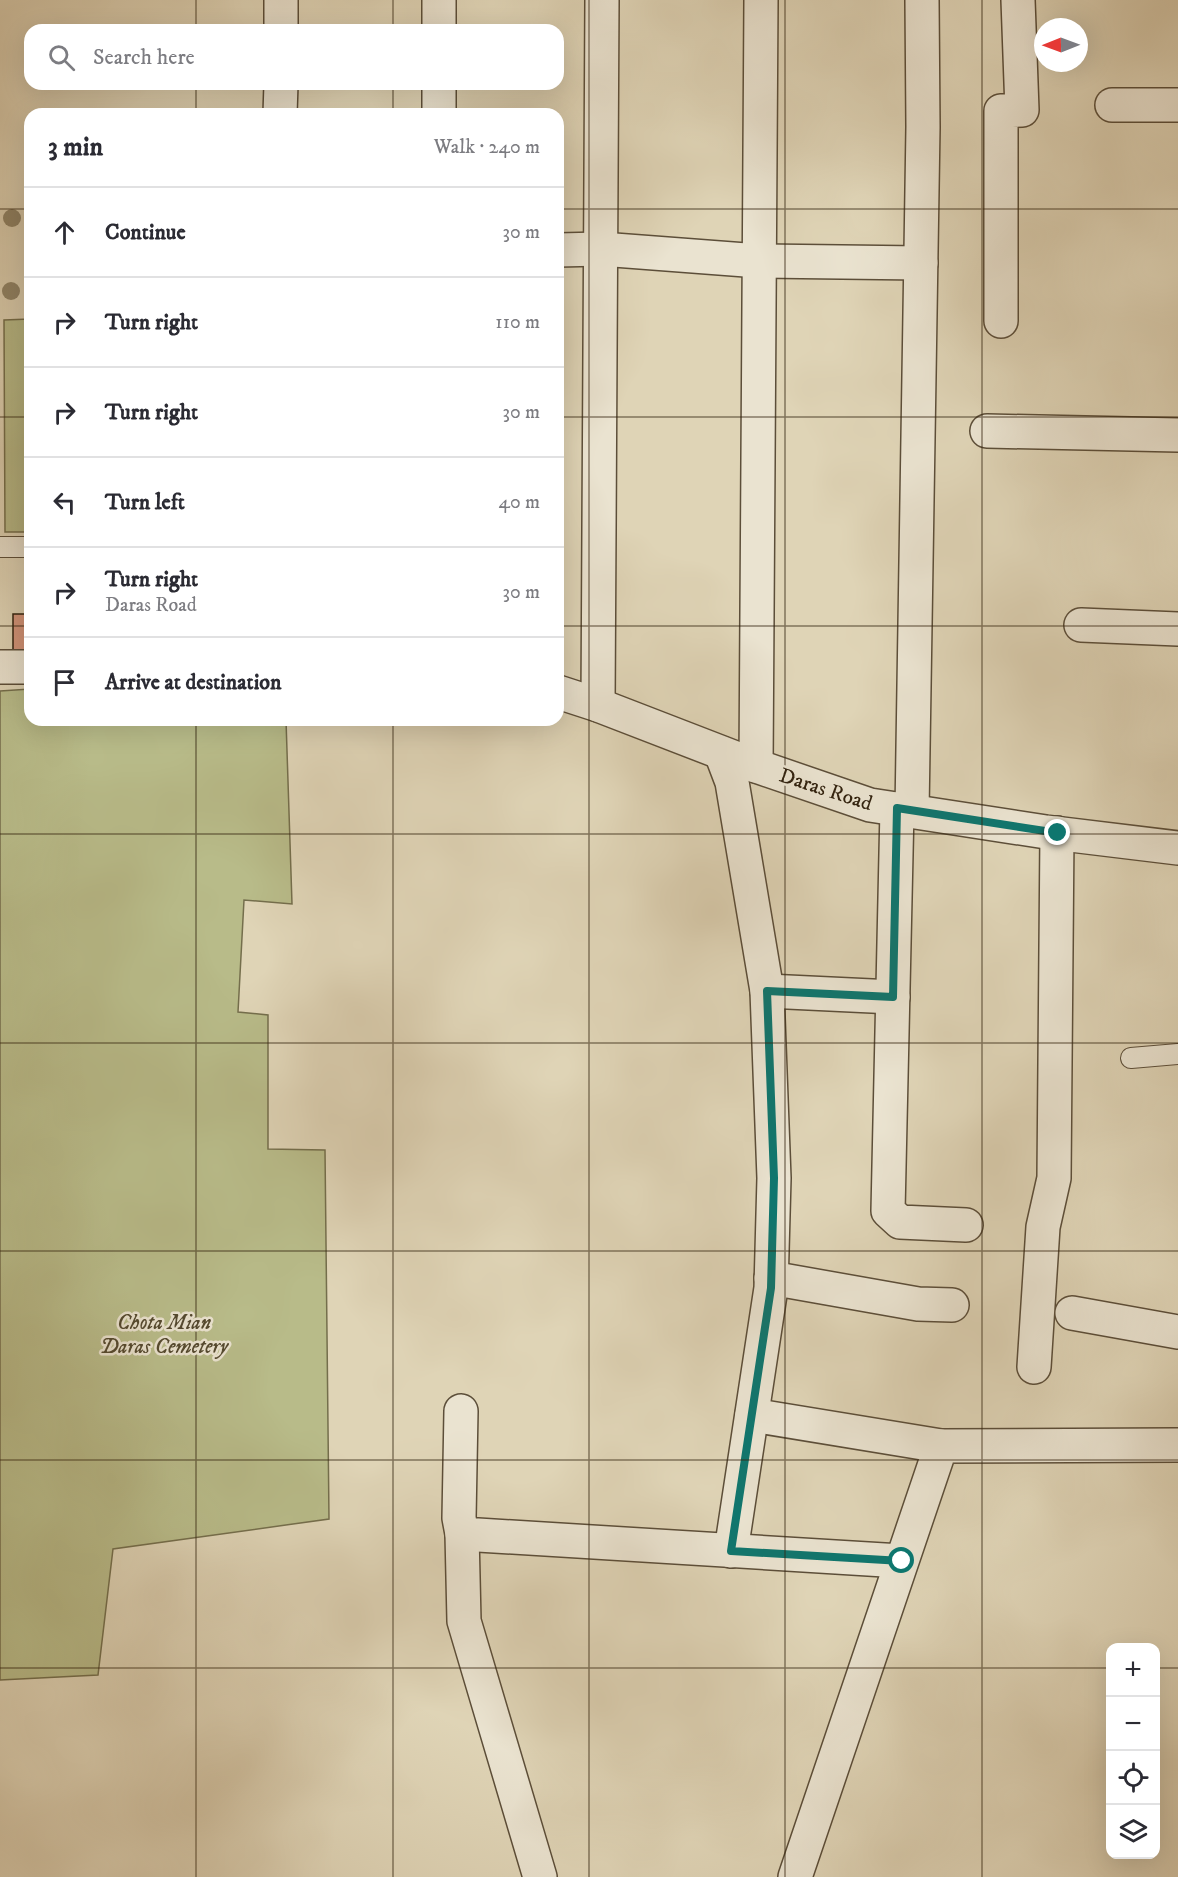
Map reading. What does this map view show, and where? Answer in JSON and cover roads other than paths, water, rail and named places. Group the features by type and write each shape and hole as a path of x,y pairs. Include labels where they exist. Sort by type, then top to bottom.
{"street":[{"path":"281,0 281,24"},
{"path":"439,24 440,0"},
{"path":"598,705 602,0"},
{"path":"756,766 761,0"},
{"path":"922,0 921,263 905,810 893,997 888,1212 900,1222 966,1225"},
{"path":"1001,321 1001,111 1022,110 1018,0"},
{"path":"280,108 281,90"},
{"path":"439,90 439,108"},
{"path":"1112,105 1178,105"},
{"path":"564,250 601,249 759,261 921,263"},
{"path":"987,431 1178,435"},
{"path":"1081,625 1178,629"},
{"path":"0,667 24,667"},
{"name":"Daras Road","path":"564,694 756,766 870,805 1178,848"},
{"path":"721,753 732,782 767,991 774,1178 771,1278 731,1551"},
{"path":"1034,1366 1043,1227 1054,1178 1058,833"},
{"path":"767,991 893,997"},
{"path":"771,1278 918,1304 952,1305"},
{"path":"1072,1313 1178,1332"},
{"path":"461,1411 459,1518 462,1534 464,1621 540,1877"},
{"path":"752,1415 941,1446 1178,1445"},
{"path":"795,1877 941,1446"},
{"path":"462,1534 902,1561"}],"lane":[{"path":"0,547 24,547"},
{"path":"1131,1058 1178,1054"}],"park label":[{"name":"Chota Mian Daras Cemetery","path":"164,1334"}]}
